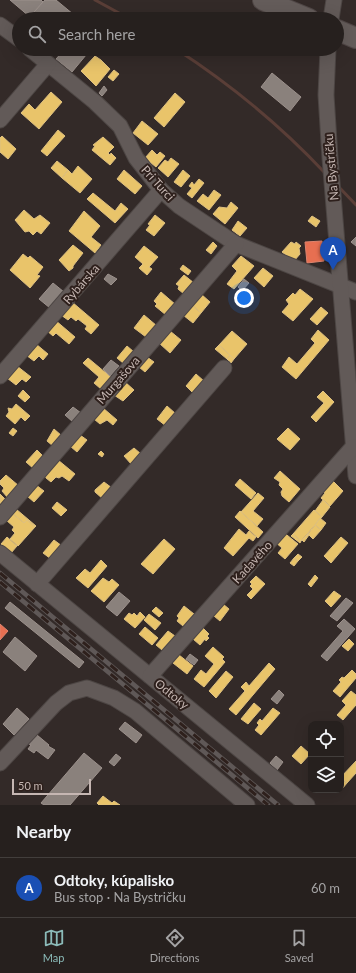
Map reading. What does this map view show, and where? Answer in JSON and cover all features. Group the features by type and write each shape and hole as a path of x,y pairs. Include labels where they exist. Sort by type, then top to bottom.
{"main road":[{"path":"263,0 292,12"},
{"path":"344,33 356,38"}],"street":[{"path":"333,12 334,0"},
{"path":"0,25 12,34"},
{"name":"Pri Turci","path":"38,56 95,102 120,126 136,158 161,190 179,206 236,244 340,285"},
{"name":"Na Bystričku","path":"328,56 326,95 330,160 356,476"},
{"path":"0,120 48,64"},
{"name":"Rybárska","path":"0,376 161,190"},
{"name":"Murgašova","path":"0,517 236,244"},
{"path":"340,285 356,292"},
{"path":"37,584 224,368"},
{"name":"Kadavého","path":"150,676 353,447"},
{"name":"Odtoky","path":"0,554 307,805"},
{"path":"0,763 56,703 69,694 87,688 114,698 135,711 247,805"}],"building: Homes":[{"path":"95,56 110,69 96,86 81,71"},
{"path":"114,70 119,74 113,81 108,77"},
{"path":"51,92 62,102 39,129 21,113 29,104 35,110"},
{"path":"175,93 185,102 164,127 154,118"},
{"path":"142,121 158,134 148,145 133,133"},
{"path":"58,130 65,136 47,156 41,151"},
{"path":"2,136 16,149 8,159 0,152 0,138"},
{"path":"103,137 114,147 108,153 110,155 111,153 116,158 110,165 92,150 95,146 93,145"},
{"path":"152,150 157,155 160,152 165,156 156,167 145,158"},
{"path":"171,158 179,164 168,177 158,168 165,160 168,162"},
{"path":"57,161 68,170 62,178 51,168"},
{"path":"78,166 92,179 80,193 62,178 68,170 72,174"},
{"path":"124,170 142,186 135,194 117,179"},
{"path":"183,170 190,176 181,187 174,182"},
{"path":"199,179 204,183 192,198 187,194 192,188 189,186 192,182 194,185"},
{"path":"214,190 221,195 209,210 197,201 203,194 208,198"},
{"path":"93,193 115,211 121,203 128,209 115,223 87,199"},
{"path":"231,202 238,208 225,224 213,214 219,207 227,208"},
{"path":"24,210 34,219 40,215 50,223 41,234 37,231 33,235 29,231 25,232 15,220"},
{"path":"84,211 100,226 91,237 101,245 95,253 69,231"},
{"path":"155,215 165,223 154,236 146,230 150,225 148,224"},
{"path":"312,216 320,221 316,227 308,221"},
{"path":"238,221 247,228 240,236 232,230"},
{"path":"213,242 217,246 211,254 206,250"},
{"path":"291,242 295,244 296,242 301,246 299,248 300,254 294,261 282,252"},
{"path":"73,245 83,253 73,268 69,271 59,260"},
{"path":"144,246 158,257 149,267 152,269 147,275 139,268 143,264 135,257"},
{"path":"23,254 28,258 30,256 43,267 37,275 40,276 30,288 10,270"},
{"path":"241,256 254,266 234,289 227,284 237,271 232,266"},
{"path":"183,265 191,271 188,275 180,269"},
{"path":"263,268 273,276 264,287 254,278"},
{"path":"184,275 194,283 184,294 178,289 179,286 176,284"},
{"path":"300,289 313,299 293,321 282,312 289,304 286,300 293,293 295,295"},
{"path":"161,292 176,305 166,315 155,306 157,304 154,301"},
{"path":"201,294 210,302 201,313 192,305"},
{"path":"72,302 99,325 91,334 85,329 87,326 78,319 76,321 71,317 68,320 61,315"},
{"path":"192,305 201,313 193,323 183,315"},
{"path":"321,307 328,313 317,325 310,319"},
{"path":"144,315 157,326 146,337 134,328"},
{"path":"55,320 75,337 69,344 56,333 53,336 46,330"},
{"path":"318,330 329,340 296,379 282,367 289,357 297,364 315,343 311,339"},
{"path":"170,331 181,340 170,353 159,343"},
{"path":"232,331 247,344 234,359 219,345"},
{"path":"36,344 48,354 43,360 39,356 34,361 26,355"},
{"path":"219,345 230,355 227,359 215,349"},
{"path":"127,346 134,352 123,363 117,358"},
{"path":"230,355 234,359 231,363 227,359"},
{"path":"147,357 154,362 145,372 139,367"},
{"path":"88,358 112,378 101,389 94,383 99,377 83,363"},
{"path":"17,366 31,377 26,382 22,379 16,385 7,378"},
{"path":"196,374 205,382 194,394 186,386"},
{"path":"125,382 134,390 123,401 114,395"},
{"path":"23,390 30,397 25,402 18,396"},
{"path":"323,391 334,402 316,422 311,417 324,403 317,397"},
{"path":"16,404 30,416 25,421 21,417 15,424 6,416 9,412 8,408 12,409"},
{"path":"167,406 176,414 166,426 157,419"},
{"path":"103,408 117,420 113,425 107,420 100,424 94,419"},
{"path":"13,428 17,431 13,436 9,433"},
{"path":"288,428 300,439 290,450 277,439"},
{"path":"54,429 62,436 53,446 47,441"},
{"path":"80,435 87,440 77,452 70,446"},
{"path":"134,448 141,454 132,465 124,456"},
{"path":"37,450 44,457 34,469 26,462"},
{"path":"101,451 104,454 102,457 98,454"},
{"path":"58,460 75,474 69,481 62,476 59,478 56,477 51,482 46,478 45,475"},
{"path":"280,471 300,489 289,502 282,496 281,492 283,489 279,485 280,482 274,478"},
{"path":"6,475 19,486 8,498 2,491 4,488 0,484 0,481"},
{"path":"240,479 256,493 251,499 235,485"},
{"path":"332,480 343,491 330,506 321,498 325,493 322,491"},
{"path":"104,482 112,488 103,499 95,492 95,490"},
{"path":"36,485 44,491 34,502 27,496"},
{"path":"258,493 264,498 253,511 263,519 257,526 241,512"},
{"path":"0,494 6,500 0,508"},
{"path":"323,500 330,507 322,517 315,511"},
{"path":"57,502 67,510 61,516 52,508"},
{"path":"16,509 36,526 35,527 27,520 24,523 12,513"},
{"path":"314,510 322,517 301,541 293,534"},
{"path":"240,511 263,532 258,538 235,517"},
{"path":"12,513 24,523 27,520 35,527 18,546 10,539 15,533 12,530 14,527 6,520"},
{"path":"320,518 326,523 321,530 315,525"},
{"path":"315,525 321,530 313,539 308,534"},
{"path":"239,529 246,535 249,531 256,537 253,541 249,538 233,556 224,548"},
{"path":"282,531 298,544 285,559 278,553 282,548 274,541"},
{"path":"293,534 301,541 300,543 291,536"},
{"path":"308,534 309,535 304,542 302,540"},
{"path":"7,537 17,546 11,553 1,544"},
{"path":"341,537 348,543 331,563 324,556"},
{"path":"164,539 175,549 153,574 141,564"},
{"path":"54,540 62,546 51,559 43,553"},
{"path":"298,554 302,557 298,561 294,558"},
{"path":"294,558 298,561 294,566 290,563"},
{"path":"101,560 107,566 88,588 76,578 85,569 90,573"},
{"path":"315,575 318,578 311,587 308,584"},
{"path":"256,576 265,584 251,599 247,595 253,589 250,586 252,584 250,582"},
{"path":"103,578 109,582 112,579 119,585 104,602 91,591"},
{"path":"334,591 341,596 331,607 325,601"},
{"path":"223,604 229,609 220,621 214,616"},
{"path":"184,606 194,614 183,626 177,621 179,618 177,616"},
{"path":"156,607 163,613 159,617 152,611"},
{"path":"140,612 145,617 135,628 124,619 129,613 132,615 134,613 137,616"},
{"path":"149,614 161,623 155,630 144,620"},
{"path":"145,627 158,638 152,645 139,634"},
{"path":"203,628 209,634 207,636 209,638 206,641 205,639 200,645 193,639"},
{"path":"168,631 175,636 162,650 156,645"},
{"path":"349,639 354,644 348,651 342,646"},
{"path":"213,647 224,657 222,659 225,662 204,687 194,679 201,670 206,674 214,664 205,656"},
{"path":"179,655 193,666 187,674 173,663"},
{"path":"269,663 275,669 236,715 229,709 245,691 241,687 246,682 249,686"},
{"path":"352,670 356,674 356,678 340,697 333,691 341,682 339,680 342,677 344,678"},
{"path":"226,671 233,677 216,698 209,691"},
{"path":"351,691 356,695 356,705 343,720 337,715 346,705 342,701"},
{"path":"254,703 261,709 248,724 241,719"},
{"path":"273,708 280,713 261,735 255,730 259,725 257,723 260,719 262,721"},
{"path":"301,746 308,752 308,756 301,764 292,756"},
{"path":"356,761 356,773 347,783 344,780 344,774"},
{"path":"103,796 112,803 114,801 120,805 99,805 97,803"}],"building: Shops":[{"path":"322,241 324,261 307,263 305,242"},
{"path":"0,624 8,631 0,640"}],"building: Industry":[{"path":"10,0 41,0 43,2 34,12 24,12"},
{"path":"45,0 56,0 71,12 34,12"},
{"path":"59,56 85,56 72,72 56,59"},
{"path":"272,73 301,97 290,111 261,87"},
{"path":"104,86 107,90 102,96 99,93"},
{"path":"356,237 356,246 351,242"},
{"path":"108,274 117,279 111,285 104,279"},
{"path":"244,279 249,283 242,291 238,287"},
{"path":"53,283 64,292 50,308 39,299"},
{"path":"111,360 119,366 110,376 103,369"},
{"path":"73,407 81,413 73,422 65,415"},
{"path":"119,592 130,601 117,616 106,607"},
{"path":"346,598 353,603 337,621 330,616"},
{"path":"10,602 84,662 79,668 5,608"},
{"path":"344,619 355,629 327,661 321,656 343,631 337,626"},
{"path":"15,637 37,656 25,671 3,652"},
{"path":"190,654 198,660 194,665 186,659"},
{"path":"279,690 284,695 277,704 271,699"},
{"path":"17,708 29,719 14,735 3,724"},
{"path":"125,722 142,735 136,743 119,729"},
{"path":"37,735 49,745 48,746 55,750 48,759 36,750 34,753 28,749 31,745 29,744"},
{"path":"84,753 102,768 70,805 44,805 41,803"},
{"path":"116,754 121,758 114,766 109,762"},
{"path":"276,756 283,762 277,770 270,763"}],"waterway":[{"path":"95,0 117,12"},
{"path":"187,56 235,91 273,122 325,173"},
{"path":"337,185 356,205"}],"railway":[{"path":"0,573 278,805"},
{"path":"0,582 268,805"}],"place":[{"name":"Odtoky, kúpalisko","path":"333,270"}]}
